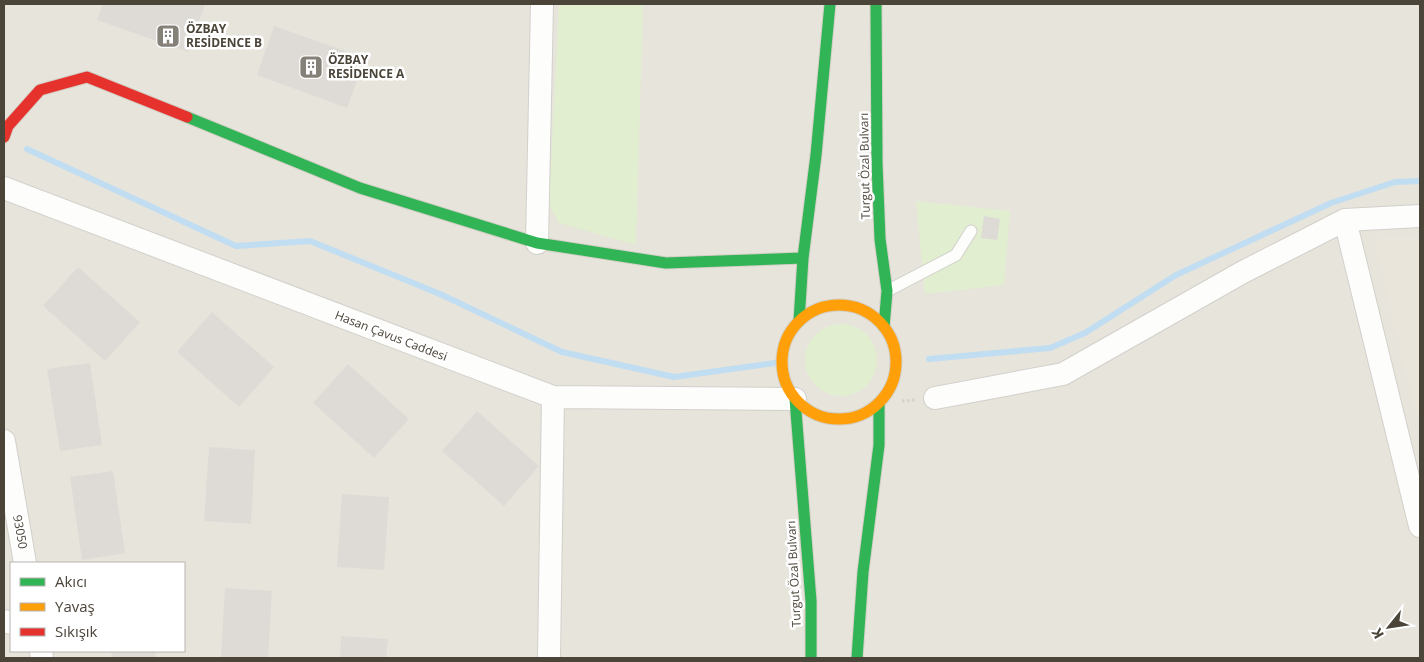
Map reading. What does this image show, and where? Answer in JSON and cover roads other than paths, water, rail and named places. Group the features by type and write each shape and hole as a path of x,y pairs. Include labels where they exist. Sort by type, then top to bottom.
{"main road":[{"name":"Turgut Özal Bulvarı","path":"798,321 802,258 816,155 830,4"},
{"name":"Turgut Özal Bulvarı","path":"876,4 877,164 880,239 887,291 884,327"},
{"path":"4,137 8,126 40,90 87,77 360,188 537,243 666,263 802,258"},
{"name":"Turgut Özal Bulvarı","path":"833,305 852,306 870,314 884,327 892,342 896,358 889,390 879,403 864,414 846,419 827,418 809,411 795,399 786,384 781,368 782,351 788,334 798,321 814,310 833,305"},
{"name":"Turgut Özal Bulvarı","path":"795,399 811,601 812,658"},
{"path":"857,658 863,572 879,444 879,403"}],"street":[{"path":"537,243 542,4"},
{"name":"Hasan Çavus Caddesi","path":"4,188 553,397 795,399"},
{"path":"935,398 1063,374 1243,272 1345,220 1420,216"},
{"path":"1345,220 1420,526"},
{"path":"550,658 553,397"},
{"name":"93050","path":"4,441 25,562"}],"lane":[{"path":"887,291 956,256 971,231"}],"waterway":[{"path":"27,149 236,246 310,241 440,294 562,352 674,377 775,363"},
{"path":"929,359 1050,348 1085,333 1176,275 1331,203 1395,182 1420,181"}],"place":[{"name":"ÖZBAY RESİDENCE B","path":"168,36"},
{"name":"ÖZBAY RESİDENCE A","path":"311,67"}]}
